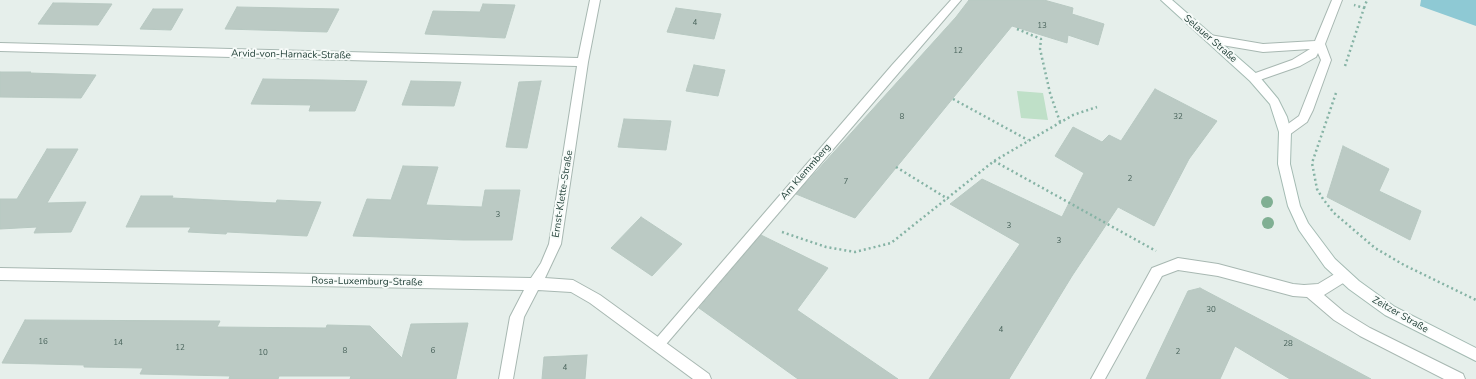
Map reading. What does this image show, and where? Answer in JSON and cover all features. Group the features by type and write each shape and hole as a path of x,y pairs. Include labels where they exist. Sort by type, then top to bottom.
{"street":[{"name":"Ernst-Klette-Straße","path":"506,379 517,318 523,302 546,266 555,244 583,62 595,0"},
{"name":"Selauer Straße","path":"1166,0 1254,78"},
{"path":"1254,78 1310,56 1320,45 1336,0"},
{"path":"1210,39 1263,48 1320,45"},
{"path":"1285,132 1303,119 1307,110 1326,60 1320,45"},
{"name":"Arvid-von-Harnack-Straße","path":"0,47 583,62"},
{"name":"Zeitzer Straße","path":"1254,78 1274,102 1281,117 1285,132 1284,164 1288,185 1294,206 1315,243 1343,276 1372,299 1390,311 1476,355"},
{"path":"1098,379 1157,272 1178,264 1218,270 1293,290 1310,291 1320,290 1343,276"},
{"name":"Rosa-Luxemburg-Straße","path":"0,274 495,284 536,283 573,286 595,299 704,379"},
{"path":"1310,291 1339,316 1365,332 1458,379"}],"lane":[{"name":"Am Klemmberg","path":"658,345 956,0"}],"path":[{"path":"1345,68 1367,0"},
{"path":"1352,4 1364,8"},
{"path":"1017,29 1041,39 1040,49 1050,93 1060,122"},
{"path":"1337,90 1312,163 1317,190 1323,200 1334,213 1375,248 1404,266 1476,300"},
{"path":"952,98 1029,140"},
{"path":"761,224 826,247 855,252 891,243 994,161 1073,115 1097,108"},
{"path":"994,161 1141,241"},
{"path":"896,168 948,198"}],"green space":[{"path":"1017,91 1043,93 1048,120 1021,118"}],"water":[{"path":"1421,0 1476,0 1476,26 1420,6"}],"building":[{"path":"969,0 1044,0 1073,8 1072,14 1104,24 1098,45 1068,35 1067,43 1012,26 855,218 796,194 956,17"},
{"path":"53,3 112,4 98,25 38,24"},
{"path":"483,4 515,5 505,38 425,34 433,11 480,12"},
{"path":"237,7 339,9 327,32 225,29"},
{"path":"676,8 721,14 714,39 667,32"},
{"path":"153,9 183,9 171,30 140,29"},
{"path":"694,65 725,70 718,96 686,91"},
{"path":"0,72 96,75 81,98 0,97"},
{"path":"263,79 367,81 355,111 309,111 311,105 251,104"},
{"path":"411,81 461,82 454,106 402,105"},
{"path":"541,81 527,148 506,147 519,82"},
{"path":"1155,89 1217,121 1189,159 1154,226 1118,207 1072,276 1009,379 929,379 1020,244 950,204 982,179 1062,217 1084,173 1055,156 1073,127 1102,142 1109,135 1121,141"},
{"path":"624,119 671,121 666,150 618,147"},
{"path":"1343,146 1389,169 1379,191 1421,211 1410,240 1327,197"},
{"path":"47,149 78,149 47,203 86,202 71,232 34,233 37,227 0,229 0,199 17,199"},
{"path":"403,166 438,167 426,205 482,207 485,190 520,190 512,240 463,240 353,236 367,199 391,200"},
{"path":"141,196 173,196 172,198 276,203 277,200 321,202 307,236 227,232 226,234 188,232 191,227 126,227"},
{"path":"641,217 682,244 652,276 611,248"},
{"path":"761,235 828,268 797,310 898,379 798,379 699,308"},
{"path":"1200,288 1371,379 1290,379 1235,346 1220,379 1146,379 1188,291"},
{"path":"25,320 220,321 217,327 326,328 327,325 370,326 402,358 411,324 468,323 456,379 350,379 351,376 279,376 278,379 229,379 230,376 140,374 143,368 2,363"},
{"path":"587,355 585,379 542,379 544,357"}]}
